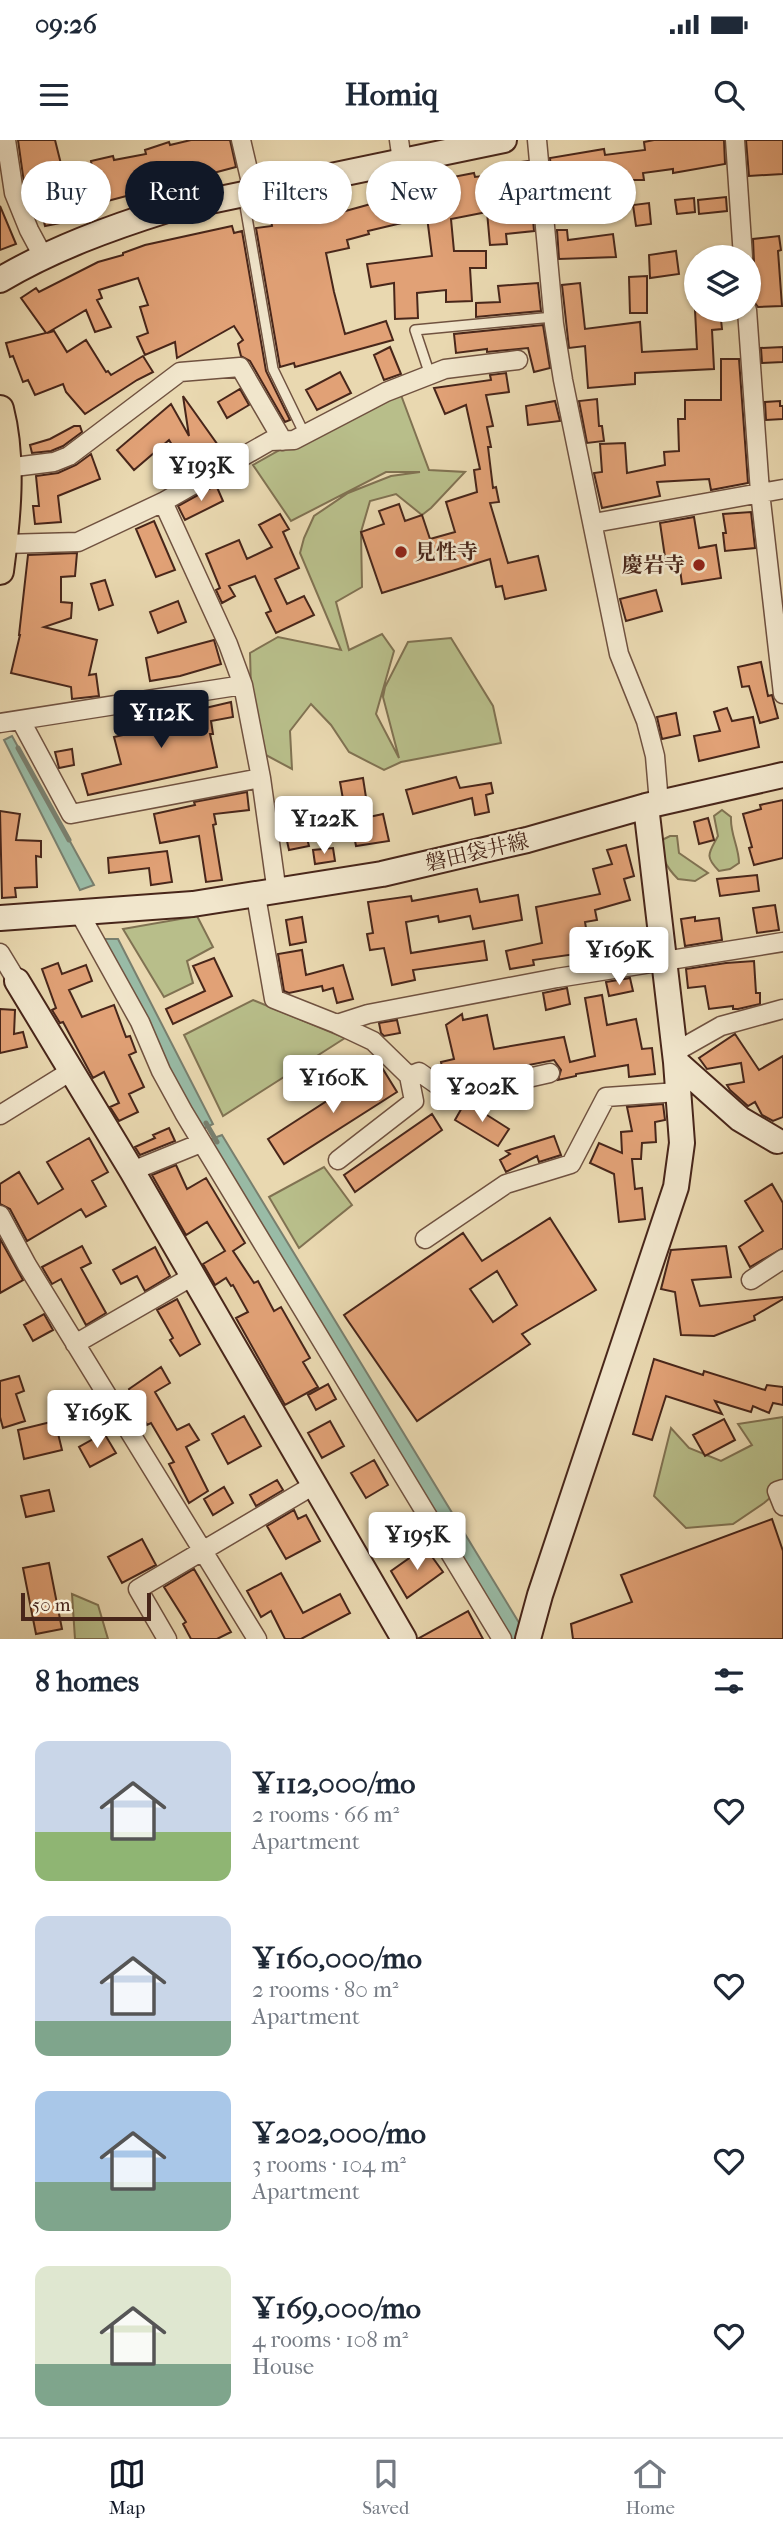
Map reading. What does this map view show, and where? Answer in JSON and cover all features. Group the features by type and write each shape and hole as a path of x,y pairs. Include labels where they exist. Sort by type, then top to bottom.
{"main road":[{"path":"0,409 4,462 4,544 0,571"}],"street":[{"path":"6,140 14,193 44,258"},
{"path":"241,140 244,161"},
{"path":"352,163 400,150 504,140"},
{"path":"530,1635 540,1595 676,1187 682,1143 652,805 655,757 646,721 620,654 563,380 554,317 537,140"},
{"path":"735,140 742,245"},
{"path":"0,280 116,226 167,210 238,194"},
{"path":"748,322 760,492 783,694"},
{"path":"4,544 78,542 163,502 270,441 294,440 386,391 445,369 518,360"},
{"path":"4,462 54,462 69,456 180,372 240,367 283,441"},
{"path":"594,523 783,489"},
{"path":"163,502 228,643 243,685 261,778 274,999 373,1041 409,1076 414,1101 338,1160"},
{"path":"0,723 243,685"},
{"path":"21,721 71,814 261,778"},
{"name":"磐田袋井線","path":"0,918 193,904 382,874 527,841 652,805 783,775"},
{"path":"80,914 140,1022 161,1071 201,1143 502,1639"},
{"path":"337,1024 368,1014 557,978 783,942"},
{"path":"0,953 194,1276 404,1639"},
{"path":"676,1057 720,1026 783,1009"},
{"path":"676,1057 740,1119 781,1142"},
{"path":"0,1115 71,1071"},
{"path":"409,1076 419,1072 452,1095 550,1073"},
{"path":"425,1239 506,1184 571,1164 606,1097 678,1092"},
{"path":"132,1171 201,1143"},
{"path":"0,1215 27,1265 257,1639"},
{"path":"751,1280 783,1259"},
{"path":"75,1344 194,1276"},
{"path":"167,1639 138,1590 314,1485"},
{"path":"783,1489 777,1491 783,1506"}],"lane":[{"path":"252,224 272,369 305,435"},
{"path":"430,375 415,330 554,317"}],"shaded area":[{"path":"398,387 429,470 465,472 422,515 396,494 370,501 361,532 362,587 336,602 349,650 382,634 394,651 376,714 399,758 383,697 385,687 408,642 451,638 493,706 501,743 401,762 384,770 349,752 331,725 311,704 290,731 292,769 264,754 251,688 250,653 278,637 341,650 300,553 304,538 314,516 348,493 391,476 420,472 386,472 291,521 253,465"},
{"path":"12,736 94,885 80,890 4,740"},
{"path":"722,810 731,817 739,863 730,869 719,871 711,862 710,854 718,836 714,816"},
{"path":"677,836 679,853 708,873 695,881 678,879 667,866 662,852 662,840"},
{"path":"197,916 213,947 187,961 193,983 164,997 123,929"},
{"path":"100,939 118,939 213,1124 195,1133"},
{"path":"253,1000 345,1038 223,1116 184,1035"},
{"path":"222,1135 521,1626 516,1639 502,1639 206,1141"},
{"path":"324,1167 352,1205 299,1248 269,1197"},
{"path":"783,1417 783,1487 733,1524 686,1528 654,1496 671,1428 689,1448 721,1461 752,1445 738,1424"},
{"path":"72,1594 98,1605 108,1639 75,1639"}],"building":[{"path":"18,140 55,140 60,161 21,161"},
{"path":"191,140 230,140 236,167 224,170 224,161 125,161 125,196 111,200 111,161 91,161 113,156 114,160 146,154 145,150 169,142 170,145"},
{"path":"724,140 725,164 673,173 673,169 643,173 644,180 636,180 636,161 550,161 550,158 604,149 605,155 645,150 644,142"},
{"path":"746,140 783,140 783,174 749,176"},
{"path":"474,173 475,214 461,217 461,175"},
{"path":"726,197 727,211 699,214 698,200"},
{"path":"694,198 695,212 677,214 675,200"},
{"path":"649,203 651,224 636,226 636,205"},
{"path":"366,205 366,224 398,224 368,231 369,234 347,240 349,248 326,253 345,334 386,321 393,340 295,367 294,363 280,367 256,228 272,224 352,224 352,209"},
{"path":"0,206 16,244 0,250"},
{"path":"428,224 451,224 454,251 486,251 486,268 470,268 472,301 446,302 446,290 417,293 418,318 395,319 394,283 371,287 367,264 432,256"},
{"path":"488,224 533,224 534,231 506,234 507,244 490,245"},
{"path":"232,226 234,233 242,231 266,371 290,420 285,422 250,361 241,356 238,344 243,340 234,326 177,358 175,342 145,355 137,337 148,333 140,307 148,305 138,278 99,290 102,298 97,300 111,327 95,332 86,310 47,333 54,331 67,352 86,340 106,372 111,375 143,356 153,372 85,414 66,392 63,384 35,395 28,380 23,382 6,343 46,333 21,298 36,288 39,292 98,262 145,245"},
{"path":"557,230 567,230 568,240 613,234 616,257 559,259"},
{"path":"779,236 782,306 761,307 761,245 753,245 753,239"},
{"path":"676,251 679,274 650,278 649,255"},
{"path":"647,276 647,313 630,313 629,277"},
{"path":"538,283 541,311 476,317 476,303 500,302 498,286"},
{"path":"580,283 585,329 640,322 642,352 697,349 696,322 721,322 722,329 712,330 714,369 635,373 635,384 588,388 585,346 569,348 562,285"},
{"path":"543,325 550,368 534,372 528,348 456,353 454,334"},
{"path":"390,347 401,374 384,380 374,355"},
{"path":"783,347 783,362 762,363 761,348"},
{"path":"721,359 739,359 748,483 711,490 709,479 657,482 660,496 602,508 594,473 602,472 600,444 625,443 627,473 665,465 664,452 679,451 678,419 685,419 685,400 721,400"},
{"path":"340,372 351,393 317,410 306,390"},
{"path":"506,373 509,392 486,395 493,426 487,427 491,447 488,447 493,488 496,487 499,502 490,503 508,563 538,556 546,590 505,599 502,586 496,587 490,559 382,593 361,532 384,524 379,511 399,504 405,521 422,515 430,539 455,532 446,502 477,492 474,470 480,469 466,405 445,414 434,388 491,380 490,375"},
{"path":"240,389 249,405 227,418 218,402"},
{"path":"183,396 220,448 201,458 205,465 190,474 169,440 134,470 117,450 171,404 189,436"},
{"path":"597,399 599,426 602,426 604,441 587,443 579,401"},
{"path":"555,401 560,421 528,425 526,406"},
{"path":"780,401 780,406 783,406 783,419 766,420 765,402"},
{"path":"74,426 80,426 82,432 63,446 51,451 32,453 30,445 50,439"},
{"path":"91,454 100,479 58,496 61,522 35,524 33,506 39,506 36,476 58,473"},
{"path":"216,485 223,501 185,520 178,506"},
{"path":"751,512 755,548 725,551 723,514"},
{"path":"280,514 289,529 283,532 299,568 275,579 287,604 304,596 314,615 276,633 266,613 271,611 255,576 229,586 235,596 222,603 216,590 220,588 206,554 239,540 247,559 272,547 259,525"},
{"path":"694,517 699,548 716,545 721,578 682,584 679,562 666,564 660,523"},
{"path":"154,521 175,570 156,577 136,529"},
{"path":"77,553 75,576 61,577 61,602 72,603 71,618 44,627 97,640 89,675 96,674 99,696 72,699 71,687 11,673 20,635 28,555"},
{"path":"105,580 113,605 99,610 91,584"},
{"path":"656,590 662,611 626,621 620,599"},
{"path":"178,601 186,622 158,633 150,612"},
{"path":"214,640 221,664 180,676 150,681 146,658"},
{"path":"761,662 768,696 772,695 778,718 760,723 749,686 742,687 738,667"},
{"path":"231,702 233,717 211,721 213,734 210,734 217,767 88,795 82,774 121,764 114,737 141,731 138,713 152,711 154,720"},
{"path":"727,708 732,721 753,717 759,747 699,761 694,736 720,731 714,712"},
{"path":"676,713 680,735 662,739 657,717"},
{"path":"72,749 74,765 59,768 55,752"},
{"path":"456,777 460,788 491,783 493,793 486,795 489,812 475,815 472,798 413,814 406,790"},
{"path":"363,778 369,817 383,814 389,841 356,846 348,804 344,805 340,782"},
{"path":"247,792 249,810 214,814 216,824 213,825 222,880 206,882 199,836 160,843 154,814 195,805 194,802"},
{"path":"783,800 783,858 754,865 743,814 761,809 760,805"},
{"path":"0,811 20,814 16,840 41,841 41,857 36,856 37,887 15,888 16,897 2,898"},
{"path":"708,818 714,840 699,844 694,822"},
{"path":"304,827 309,846 289,850 285,832"},
{"path":"626,845 634,876 624,879 630,900 595,910 597,920 585,922 590,952 533,960 534,965 510,969 506,951 542,943 536,907 600,894 593,869 612,864 607,850"},
{"path":"333,848 335,861 315,864 313,850"},
{"path":"167,851 172,882 151,885 149,868 109,873 108,858"},
{"path":"757,875 759,891 720,896 717,879"},
{"path":"477,889 480,902 518,895 522,920 473,929 470,916 439,922 438,916 406,922 411,953 484,941 487,960 413,970 415,980 392,985 384,948 370,950 367,934 373,933 368,902 411,896 412,901"},
{"path":"775,905 779,930 757,933 753,908"},
{"path":"302,917 306,942 290,945 286,920"},
{"path":"695,917 695,921 719,918 722,940 685,946 681,919"},
{"path":"302,950 306,975 343,965 353,999 337,1003 333,988 323,991 322,986 289,993 284,991 278,954"},
{"path":"214,958 232,996 173,1024 166,1009 205,991 193,966"},
{"path":"754,961 756,993 760,993 760,1004 738,1009 733,1009 733,1006 709,1009 705,986 688,988 686,969"},
{"path":"58,963 62,974 86,965 92,981 69,990 82,1017 114,1005 126,1037 130,1036 136,1052 129,1055 144,1087 129,1094 138,1112 119,1121 110,1107 119,1103 104,1072 93,1078 63,1022 60,1023 52,1010 56,1008 42,969"},
{"path":"630,978 633,991 609,996 606,982"},
{"path":"567,988 570,1004 546,1010 543,993"},
{"path":"602,995 607,1025 636,1019 642,1049 652,1048 655,1074 629,1077 628,1065 558,1080 561,1070 554,1060 451,1080 444,1076 441,1062 454,1059 446,1025 462,1014 463,1020 487,1015 494,1049 564,1037 570,1062 595,1056 585,998"},
{"path":"0,1009 15,1010 14,1034 23,1032 27,1047 0,1053"},
{"path":"397,1020 400,1033 384,1036 381,1033 379,1023"},
{"path":"735,1034 759,1070 783,1056 783,1117 773,1121 762,1115 755,1102 748,1106 730,1090 727,1085 744,1082 741,1063 707,1069 699,1058"},
{"path":"381,1066 397,1092 284,1164 268,1139"},
{"path":"468,1103 509,1129 498,1146 455,1120 464,1104"},
{"path":"663,1104 665,1120 655,1122 656,1142 642,1143 641,1159 632,1159 635,1189 642,1188 645,1219 619,1222 614,1174 590,1163 599,1143 622,1153 621,1132 632,1131 627,1107"},
{"path":"432,1114 442,1130 355,1192 344,1175"},
{"path":"169,1128 175,1141 140,1155 135,1147"},
{"path":"554,1136 561,1155 539,1162 537,1156 506,1172 500,1160 510,1154 506,1151"},
{"path":"89,1138 108,1172 92,1181 106,1206 86,1217 81,1209 27,1241 10,1209 0,1204 0,1184 19,1172 38,1204 63,1189 47,1162"},
{"path":"176,1165 187,1189 206,1178 245,1243 233,1251 254,1283 258,1281 274,1311 281,1307 310,1358 303,1362 318,1387 285,1405 236,1318 248,1312 233,1285 231,1286 226,1278 215,1285 203,1264 225,1251 207,1222 186,1235 152,1175"},
{"path":"772,1184 783,1203 783,1248 750,1267 739,1247 763,1231 745,1201"},
{"path":"550,1218 596,1290 522,1334 530,1344 417,1421 344,1315 463,1233 482,1261","holes":["497,1271 517,1305 493,1322 470,1289"]},
{"path":"0,1239 23,1280 0,1293"},
{"path":"82,1246 91,1263 81,1268 106,1313 86,1325 61,1279 52,1284 42,1267"},
{"path":"726,1246 731,1277 692,1280 700,1306 783,1299 754,1316 755,1320 714,1336 681,1335 675,1292 661,1289 671,1250"},
{"path":"155,1247 170,1276 145,1291 137,1276 121,1284 113,1270"},
{"path":"177,1299 200,1344 180,1356 157,1310"},
{"path":"44,1314 53,1330 33,1341 24,1325"},
{"path":"654,1359 703,1375 704,1371 765,1390 767,1385 783,1387 783,1405 773,1403 769,1413 753,1406 751,1412 715,1401 722,1414 666,1396 652,1440 633,1434"},
{"path":"161,1367 170,1383 155,1392 177,1430 189,1424 199,1440 186,1447 208,1491 189,1503 169,1464 174,1462 151,1423 147,1425 129,1389"},
{"path":"19,1376 24,1391 16,1394 25,1421 3,1428 0,1417 0,1381"},
{"path":"328,1384 336,1399 316,1410 308,1395"},
{"path":"244,1416 261,1446 228,1464 212,1434"},
{"path":"724,1419 735,1440 705,1456 693,1435"},
{"path":"55,1421 62,1450 24,1459 18,1430"},
{"path":"330,1421 344,1446 322,1458 308,1433"},
{"path":"104,1433 116,1453 90,1467 79,1447"},
{"path":"374,1460 388,1485 366,1498 351,1473"},
{"path":"277,1480 283,1490 256,1506 250,1495"},
{"path":"224,1487 233,1503 213,1515 204,1499"},
{"path":"49,1490 54,1511 26,1517 21,1496"},
{"path":"294,1510 298,1519 306,1515 320,1541 286,1559 267,1526"},
{"path":"772,1519 783,1551 783,1639 573,1639 571,1624 632,1602 621,1575"},
{"path":"142,1539 156,1565 122,1583 108,1557"},
{"path":"425,1547 443,1572 407,1598 391,1571"},
{"path":"49,1563 62,1629 36,1634 23,1568"},
{"path":"194,1569 231,1632 217,1639 191,1639 183,1624 186,1622 164,1587"},
{"path":"281,1573 303,1613 340,1594 350,1613 301,1639 285,1639 271,1611 261,1617 247,1591"},
{"path":"468,1611 483,1639 419,1639 419,1638"}],"waterway":[{"path":"18,748 69,840"},
{"path":"206,1123 217,1142"}],"place":[{"name":"見性寺","path":"401,552"},
{"name":"慶岩寺","path":"699,565"}]}
